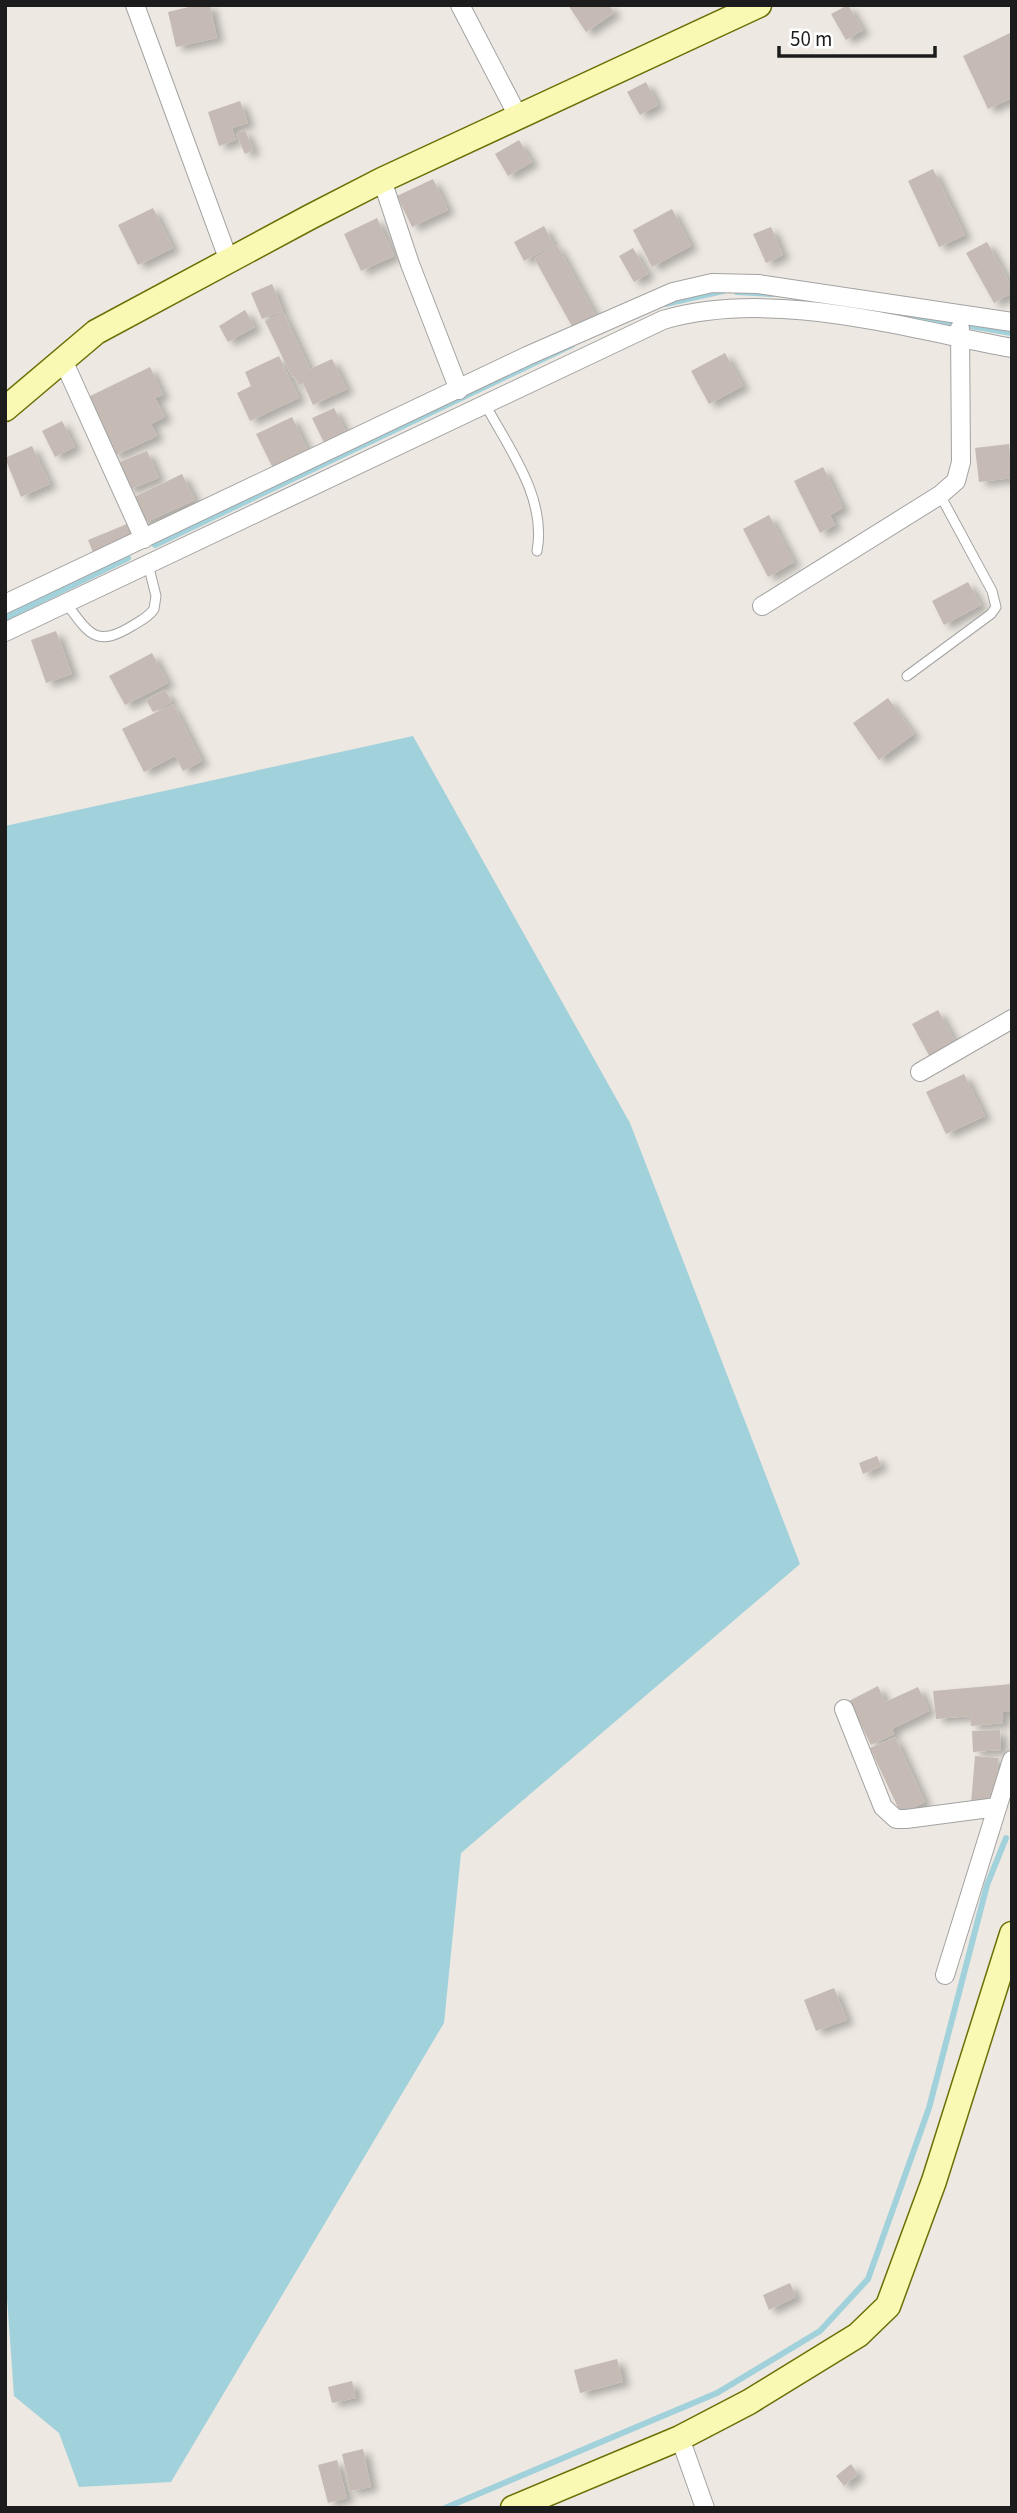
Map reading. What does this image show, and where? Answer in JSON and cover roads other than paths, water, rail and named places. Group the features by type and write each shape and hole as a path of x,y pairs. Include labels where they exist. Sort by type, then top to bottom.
{"street":[{"path":"135,5 229,261"},
{"path":"460,5 519,118"},
{"path":"5,409 96,332 382,180 759,5"},
{"path":"382,180 410,264 459,390"},
{"path":"5,604 527,356 673,292 712,283 813,290 1012,322"},
{"path":"5,632 663,320 696,310 739,307 820,312 1012,348"},
{"path":"762,606 940,495 956,481 961,462 959,313"},
{"path":"63,360 148,564"},
{"path":"920,1072 1012,1019"},
{"path":"844,1709 883,1807 889,1815 906,1819 996,1813 1012,1826"},
{"path":"945,1975 1012,1760"},
{"path":"513,2508 680,2438 749,2402 858,2335 888,2306 934,2181 1012,1934"},
{"path":"680,2438 705,2508"}],"lane":[{"path":"485,404 534,498 540,532 537,551"},
{"path":"907,676 991,614 996,607 992,591 940,495"},
{"path":"66,603 93,633 102,638 113,638 155,609 156,596 148,564"}],"water":[{"path":"413,736 630,1123 800,1564 461,1853 444,2023 171,2482 79,2487 59,2433 14,2396 5,2270 5,826"}],"waterway":[{"path":"665,304 723,291"},
{"path":"737,292 772,294"},
{"path":"900,314 1012,333"},
{"path":"155,545 572,345"},
{"path":"5,618 128,558"},
{"path":"445,2508 717,2393 820,2331 868,2279 929,2108 987,1885 1006,1838"}]}
